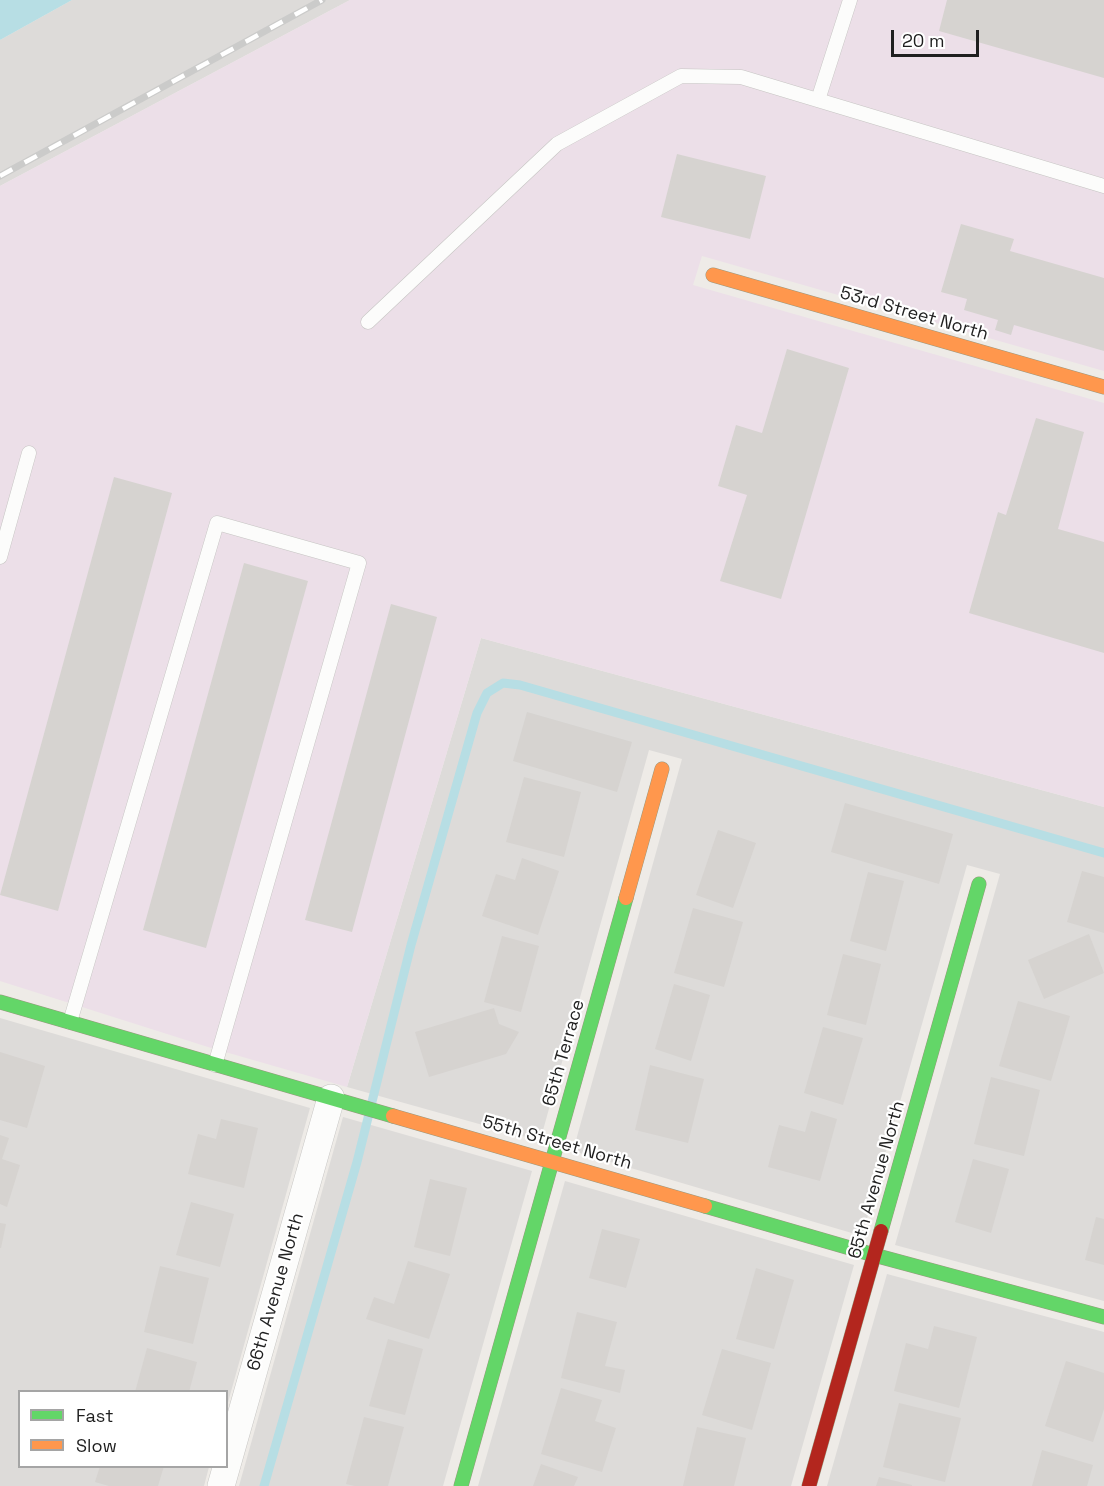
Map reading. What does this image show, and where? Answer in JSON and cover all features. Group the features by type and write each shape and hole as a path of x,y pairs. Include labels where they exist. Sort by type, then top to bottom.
{"street":[{"name":"53rd Street North","path":"713,275 1104,387"},
{"name":"65th Terrace","path":"461,1486 662,769"},
{"name":"65th Avenue North","path":"809,1486 979,884"},
{"name":"55th Street North","path":"0,1002 874,1255 1104,1317"},
{"name":"66th Avenue North","path":"228,1463 338,1100"},
{"name":"66th Avenue North","path":"221,1486 226,1468"}],"lane":[{"path":"818,100 850,0"},
{"path":"368,322 558,144 681,76 741,77 1104,186"},
{"path":"0,557 29,453"},
{"path":"70,1022 217,523 359,563 215,1065"}],"shaded area":[{"path":"72,0 350,0 0,186 0,40"},
{"path":"350,0 1104,0 1104,371 702,256 693,285 1104,403 1104,807 481,638 347,1087 208,1047 0,981 0,186"},
{"path":"481,638 1104,807 1104,1301 895,1245 1000,874 967,865 862,1236 573,1151 682,759 649,750 540,1141 347,1087"},
{"path":"0,1018 310,1108 228,1402 228,1390 18,1390 18,1468 209,1468 204,1486 0,1486"},
{"path":"343,1117 532,1171 443,1486 239,1486"},
{"path":"565,1181 854,1265 791,1486 478,1486"},
{"path":"887,1274 1104,1332 1104,1486 827,1486"}],"water":[{"path":"0,0 72,0 0,40"}],"building":[{"path":"947,0 1104,0 1104,78 939,31"},
{"path":"677,154 766,176 750,239 661,217"},
{"path":"961,224 1014,239 1010,251 1104,278 1104,351 1014,325 1011,335 995,330 998,320 964,310 967,299 941,292"},
{"path":"787,349 849,368 781,599 720,581 747,495 718,486 736,425 762,433"},
{"path":"1036,418 1084,432 1058,529 1104,542 1104,653 969,613 998,512 1006,515"},
{"path":"114,477 172,493 58,911 0,895"},
{"path":"244,563 308,581 206,948 143,930"},
{"path":"391,604 437,617 352,932 305,920"},
{"path":"527,712 632,742 617,792 513,761"},
{"path":"524,777 581,792 564,857 506,842"},
{"path":"845,803 953,834 939,884 831,852"},
{"path":"718,830 756,843 733,908 696,895"},
{"path":"522,858 559,871 538,935 482,916 496,874 515,880"},
{"path":"1082,871 1104,877 1104,933 1067,922"},
{"path":"868,872 904,881 886,951 850,941"},
{"path":"693,908 743,922 724,987 674,973"},
{"path":"1089,934 1104,973 1044,999 1028,960"},
{"path":"502,936 539,946 521,1012 484,1002"},
{"path":"843,954 881,964 866,1025 827,1015"},
{"path":"674,984 710,995 691,1061 655,1049"},
{"path":"1018,1001 1070,1016 1051,1081 999,1066"},
{"path":"494,1008 499,1024 519,1032 506,1054 429,1077 415,1032"},
{"path":"823,1027 863,1038 843,1105 804,1093"},
{"path":"0,1052 45,1066 27,1128 0,1120"},
{"path":"650,1065 704,1079 688,1143 635,1130"},
{"path":"991,1077 1040,1090 1024,1156 974,1144"},
{"path":"811,1111 837,1119 820,1181 768,1167 779,1125 805,1132"},
{"path":"221,1119 258,1128 244,1188 188,1174 198,1134 216,1139"},
{"path":"0,1135 9,1138 2,1159 20,1165 7,1207 0,1204"},
{"path":"973,1159 1009,1169 991,1233 955,1222"},
{"path":"430,1179 467,1188 450,1256 414,1247"},
{"path":"191,1202 234,1214 220,1267 176,1255"},
{"path":"1096,1217 1104,1219 1104,1265 1085,1260"},
{"path":"0,1223 6,1224 1,1248 0,1248"},
{"path":"602,1229 640,1239 626,1288 589,1278"},
{"path":"408,1261 450,1274 429,1339 366,1319 374,1297 394,1304"},
{"path":"160,1266 209,1278 193,1344 144,1332"},
{"path":"756,1268 794,1280 774,1349 736,1339"},
{"path":"577,1312 617,1322 605,1366 625,1370 620,1393 561,1378"},
{"path":"934,1326 977,1337 959,1408 894,1391 906,1343 928,1349"},
{"path":"388,1339 423,1349 405,1415 369,1406"},
{"path":"147,1348 197,1362 190,1390 136,1390"},
{"path":"722,1349 771,1363 752,1430 702,1415"},
{"path":"1066,1361 1104,1373 1104,1409 1093,1442 1045,1426"},
{"path":"561,1388 602,1400 595,1421 616,1428 602,1472 541,1454"},
{"path":"899,1403 961,1418 945,1482 883,1467"},
{"path":"364,1417 404,1427 388,1486 346,1484"},
{"path":"697,1427 746,1438 734,1486 683,1486"},
{"path":"1042,1450 1093,1465 1087,1486 1032,1486"},
{"path":"541,1464 578,1477 574,1486 533,1486"},
{"path":"99,1468 163,1468 158,1486 109,1486 95,1482"},
{"path":"879,1477 912,1485 912,1486 876,1486"}],"waterway":[{"path":"264,1486 357,1162 411,945 477,713 487,693 503,683 520,685 1104,853"}],"railway":[{"path":"0,176 322,0"}],"traffic: fast":[{"path":"881,1231 979,884"},
{"path":"461,1486 626,898"},
{"path":"0,1002 393,1116"},
{"path":"705,1206 874,1255 1104,1317"}],"traffic: slow":[{"path":"713,275 1104,387"},
{"path":"626,898 662,769"},
{"path":"393,1116 705,1206"}],"traffic: jam":[{"path":"809,1486 881,1231"}]}
